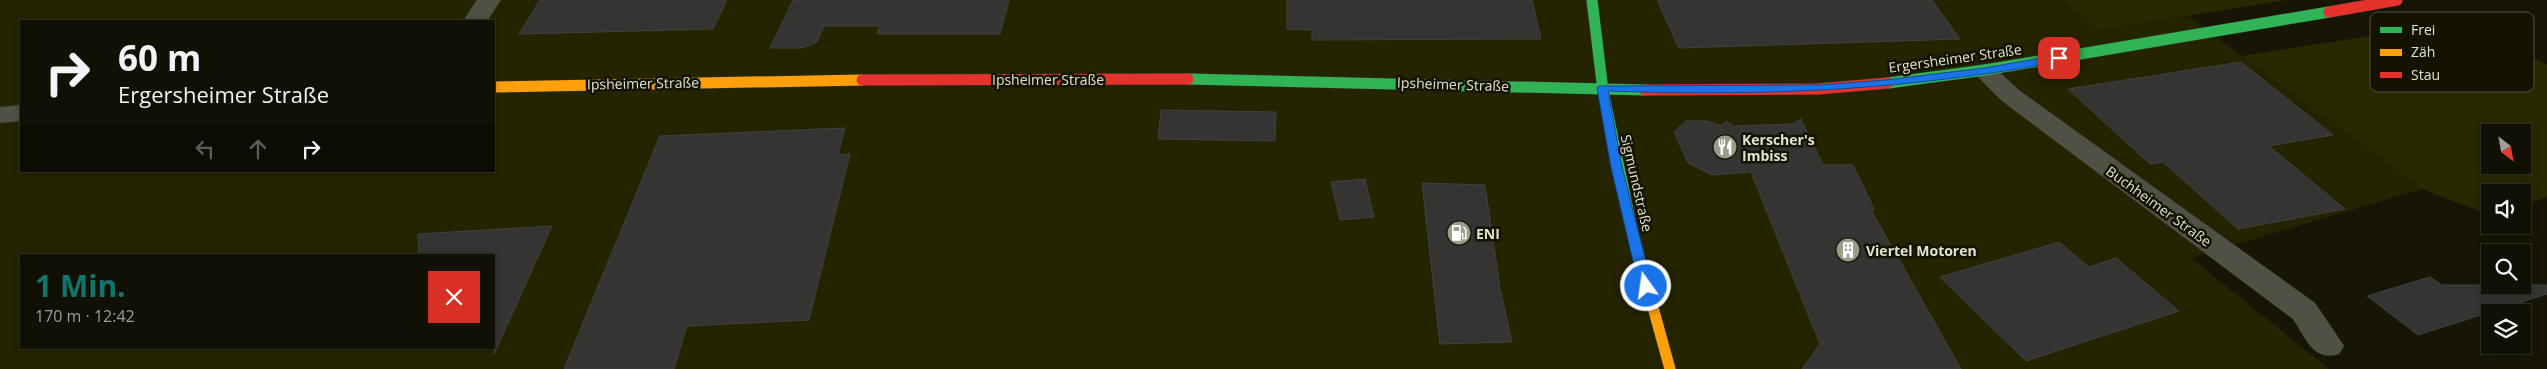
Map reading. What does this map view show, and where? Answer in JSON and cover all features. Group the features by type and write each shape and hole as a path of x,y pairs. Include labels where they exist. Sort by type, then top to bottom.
{"street":[{"path":"477,20 489,0"},
{"name":"Sigmundstraße","path":"1592,0 1603,88 1619,177 1646,286 1670,369"},
{"name":"Ergersheimer Straße","path":"1603,88 1687,90 1819,89 1886,83 1984,71 2397,0"},
{"name":"Buchheimer Straße","path":"1984,71 2011,96 2304,311 2328,346"},
{"name":"Ipsheimer Straße","path":"495,87 744,81 1094,78 1339,81 1603,88"},
{"path":"0,115 20,113"}],"shaded area":[{"path":"0,0 2062,0 2098,29 2189,16 2422,189 2191,258 2329,369 0,369"},
{"path":"2062,0 2287,0 2098,30"},
{"path":"2370,36 2370,92 2534,92 2534,58 2547,65 2547,197 2531,202 2531,184 2481,184 2481,212 2422,189 2241,56"}],"building":[{"path":"540,0 727,0 713,29 519,34"},
{"path":"793,0 1009,0 1000,34 877,34 880,26 824,26 817,42 802,48 770,48"},
{"path":"1287,0 1532,0 1541,39 1312,40 1312,30 1287,29"},
{"path":"1657,0 1932,0 1960,39 1679,48"},
{"path":"2241,62 2333,135 2269,146 2345,209 2238,229 2163,162 2150,164 2068,89"},
{"path":"1161,110 1276,112 1275,141 1158,139"},
{"name":"Viertel Motoren","path":"1801,119 1823,165 1853,165 1874,209 1871,210 1961,369 1802,369 1820,344 1751,172 1712,175 1688,163 1674,132 1686,121 1708,121 1721,126 1726,121 1734,126 1792,124"},
{"path":"845,128 838,155 850,154 809,320 687,326 674,369 564,369 660,136"},
{"path":"1365,179 1374,217 1340,220 1331,182"},
{"path":"1422,183 1485,185 1500,288 1512,342 1440,344"},
{"path":"552,226 494,354 495,254 419,254 418,234"},
{"path":"2059,242 2089,267 2116,258 2179,311 2026,361 1940,277"},
{"path":"2430,277 2442,285 2481,285 2481,294 2531,294 2531,285 2547,285 2547,294 2516,304 2481,304 2481,315 2418,335 2367,296"}],"traffic: fast":[{"path":"1592,0 1603,91 1634,239"},
{"path":"1888,83 1985,70 2329,12"},
{"path":"1188,79 1645,90"}],"traffic: slow":[{"path":"495,87 862,80"},
{"path":"1634,239 1670,369"}],"traffic: jam":[{"path":"2329,12 2397,0"},
{"path":"862,80 1188,79"},
{"path":"1645,90 1818,89 1888,83"}],"place":[{"name":"Kerscher's Imbiss","path":"1725,147"},
{"name":"ENI","path":"1459,233"},
{"name":"Viertel Motoren","path":"1848,250"}],"route":[{"path":"1646,286 1617,167 1603,88 1687,90 1819,89 1984,71 2059,58"}]}
